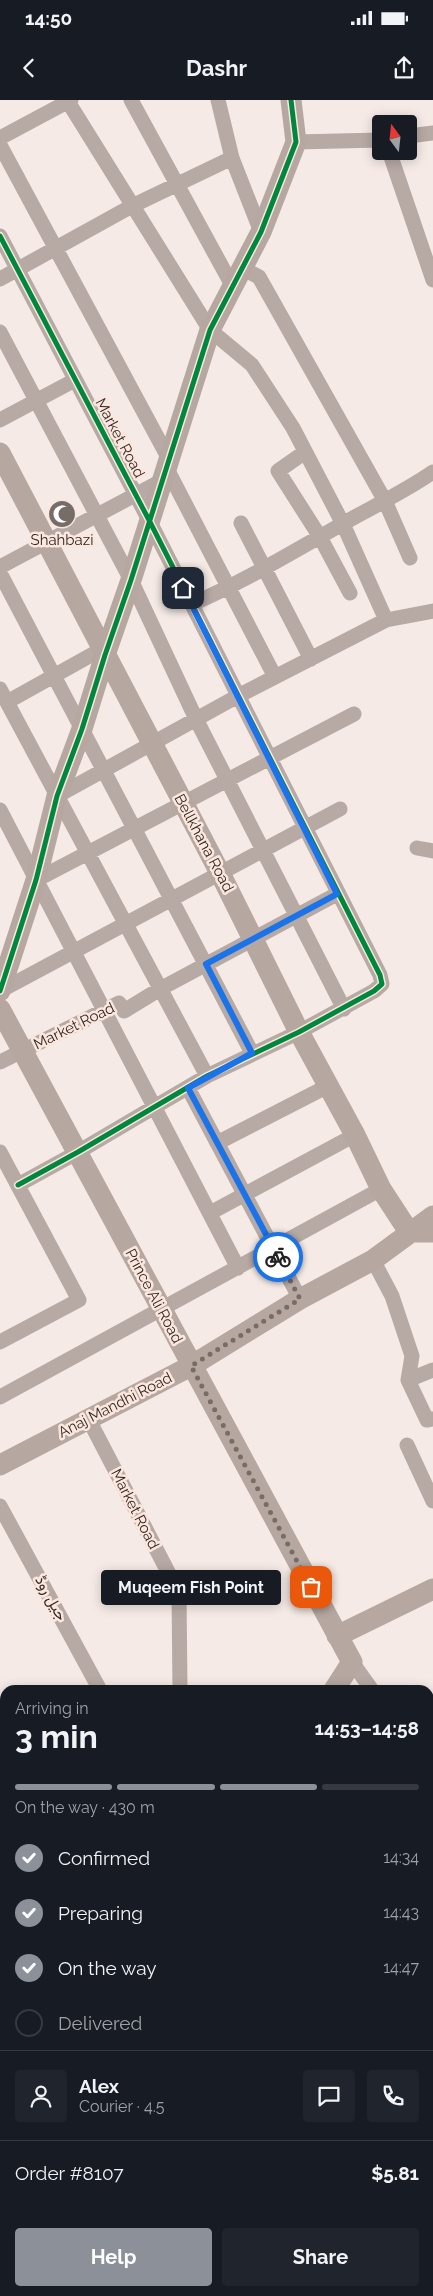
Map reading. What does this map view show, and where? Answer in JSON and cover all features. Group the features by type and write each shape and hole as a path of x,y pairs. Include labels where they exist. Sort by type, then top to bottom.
{"street":[{"path":"132,100 177,185 238,278"},
{"path":"218,100 232,158 261,232"},
{"path":"0,991 36,880 57,796 82,729 103,652 131,580 210,330 261,232 296,142 292,100"},
{"path":"0,138 69,101 210,330 252,365 293,428 343,524 386,620"},
{"path":"418,136 432,135"},
{"path":"296,142 372,140"},
{"path":"0,145 275,677"},
{"path":"0,279 132,206 232,158"},
{"path":"392,160 433,280"},
{"name":"Market Road","path":"0,236 192,604 337,894 160,989 124,1011 119,1003 0,1062"},
{"path":"238,278 259,277 385,501 410,558"},
{"path":"0,332 38,400 131,580 196,719 344,1009"},
{"path":"0,420 75,380"},
{"path":"305,452 278,470 320,537 350,593"},
{"name":"Bellkhana Road","path":"0,453 182,804 220,873 299,1032 382,1189 409,1232"},
{"path":"0,567 135,494 166,469"},
{"path":"192,604 264,570 408,489 433,472"},
{"path":"241,523 311,659"},
{"path":"0,573 252,1053"},
{"path":"57,796 238,696 386,620 433,610"},
{"path":"103,652 54,676 3,695 207,1076"},
{"path":"36,880 354,714"},
{"path":"0,810 238,1268"},
{"path":"0,991 340,810"},
{"path":"417,848 433,851"},
{"path":"18,1185 207,1076 344,1009 382,984 380,975 337,894"},
{"name":"Prince Ali Road","path":"0,1009 352,1662"},
{"path":"217,1143 328,1086"},
{"path":"188,1088 300,1299"},
{"path":"210,1213 355,1135"},
{"path":"0,1152 79,1300 0,1342"},
{"path":"0,1396 382,1189"},
{"name":"Anaj Mandhi Road","path":"0,1465 191,1366 300,1299 373,1260 433,1216"},
{"path":"409,1232 433,1232"},
{"path":"373,1260 392,1296 412,1356 408,1380 427,1420 433,1419"},
{"path":"408,1380 433,1370"},
{"name":"Market Road","path":"88,1418 179,1593 180,1685"},
{"path":"407,1444 433,1501"},
{"name":"جیل روڈ","path":"0,1506 97,1685"},
{"path":"337,1636 433,1589"},
{"path":"337,1685 352,1662 368,1685"}],"cycle path":[{"path":"0,991 36,880 57,796 82,729 131,580 210,330 261,232 296,142 291,100"},
{"path":"0,236 150,522 380,975 382,984 374,991 299,1032 207,1076 18,1185"}],"way so far":[{"path":"278,1257 300,1299 191,1366 311,1587"}],"place":[{"name":"Shahbazi","path":"62,514"},
{"name":"Muqeem Fish Point","path":"311,1587"}],"route":[{"path":"183,588 337,894 206,964 252,1053 188,1088 278,1257"}]}
